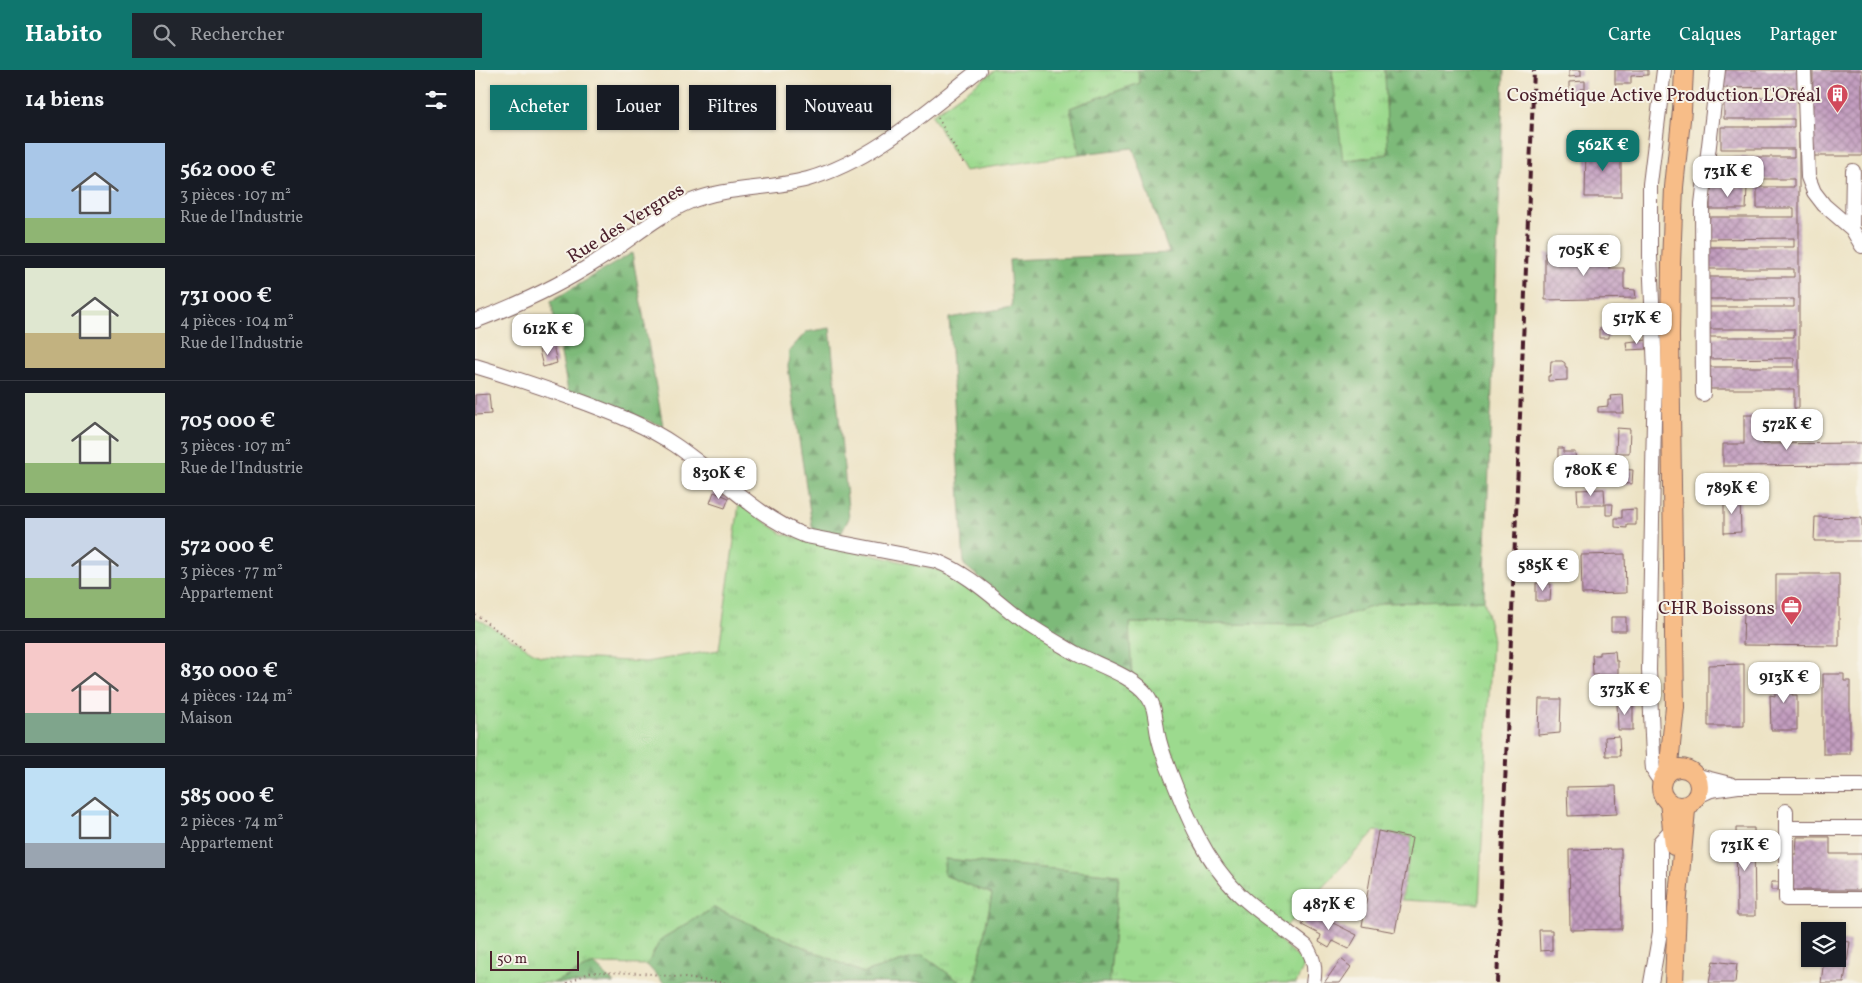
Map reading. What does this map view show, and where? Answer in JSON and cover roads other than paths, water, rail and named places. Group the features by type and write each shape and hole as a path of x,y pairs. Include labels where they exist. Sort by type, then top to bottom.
{"main road":[{"path":"1682,110 1684,70"},
{"path":"1673,983 1677,908 1686,810 1694,800 1699,785 1681,752 1675,707 1670,336 1674,188 1688,70"},
{"path":"1675,707 1662,793 1669,802 1673,828 1677,908"},
{"path":"1665,777 1678,768 1692,773"},
{"path":"1669,802 1680,806 1694,800"}],"street":[{"name":"Rue des Vergnes","path":"475,321 559,284 597,262 667,213 688,202 709,194 791,183 832,171 870,152 979,70"},
{"path":"1664,70 1650,184 1650,256 1655,371 1649,670 1652,767 1653,772 1665,777"},
{"path":"1703,394 1703,204 1718,70"},
{"path":"1804,70 1808,177 1814,192 1824,205 1852,229 1862,246"},
{"path":"1852,229 1853,171"},
{"path":"475,366 527,381 643,426 676,446 757,509 789,529 806,536 936,562 954,568 996,597 1023,621 1052,640 1091,662 1130,680 1146,694 1152,704 1160,745 1169,770 1182,805 1208,856 1224,878 1241,896 1306,946 1313,958 1316,970 1313,983"},
{"path":"1692,773 1738,786"},
{"path":"1694,800 1711,790 1738,786 1862,786"},
{"path":"1786,810 1786,899 1862,899"},
{"path":"1651,983 1660,932 1660,842 1673,828"},
{"path":"1786,828 1862,828"}],"railway":[{"path":"1497,983 1534,70"}],"place":[{"name":"Cosmétique Active Production L'Oréal","path":"1837,113"},
{"name":"CHR Boissons","path":"1791,626"}]}
